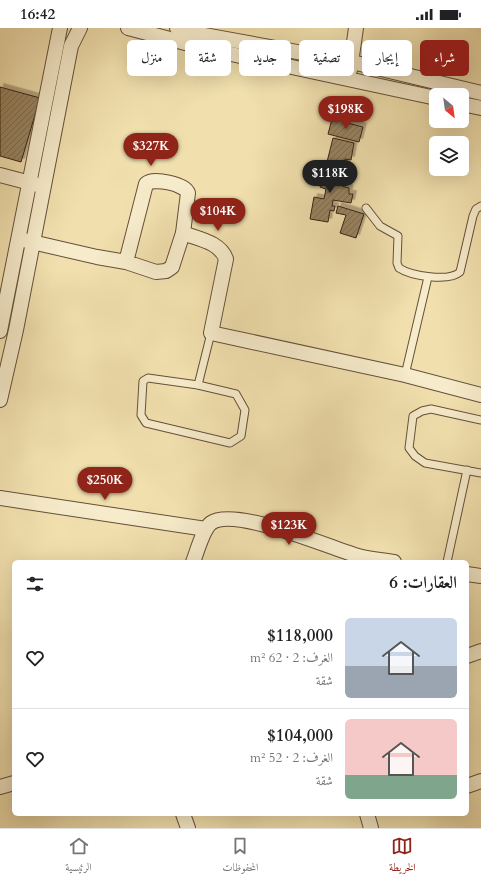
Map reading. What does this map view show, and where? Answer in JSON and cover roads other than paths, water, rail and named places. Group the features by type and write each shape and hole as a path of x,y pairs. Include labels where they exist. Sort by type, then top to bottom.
{"street":[{"path":"0,400 16,330 26,241 60,28"},
{"path":"36,184 71,46 79,28"},
{"path":"128,28 208,49 349,78 429,96"},
{"path":"177,28 204,35 299,52"},
{"path":"354,45 356,28"},
{"path":"354,62 481,93"},
{"path":"469,105 481,108"},
{"path":"0,175 36,184"},
{"path":"26,241 126,262 156,272 166,271 172,267 183,233 187,191 183,187 156,180 149,181 146,184 126,262"},
{"path":"183,233 216,245 224,252 226,259 211,333 405,375 481,396"},
{"path":"0,331 26,241"},
{"path":"0,498 206,530"},
{"path":"194,560 206,530 211,523 219,520 235,520 273,527 359,556 382,560"},
{"path":"469,574 481,576"},
{"path":"469,655 481,651"},
{"path":"469,785 481,781"},
{"path":"0,787 12,784"},
{"path":"184,816 188,828"}],"lane":[{"path":"366,208 380,226 398,236 397,263 399,268 428,277 456,276 460,272 473,216 476,209 481,206"},
{"path":"405,375 428,277"},
{"path":"198,384 211,333"},
{"path":"148,378 198,384 236,394 242,401 245,410 241,436 236,440 230,443 146,423 143,419 141,415 144,379 148,378"},
{"path":"481,420 431,409 422,410 413,416 409,448 415,456 425,463 481,473"},
{"path":"447,560 467,470"}]}
